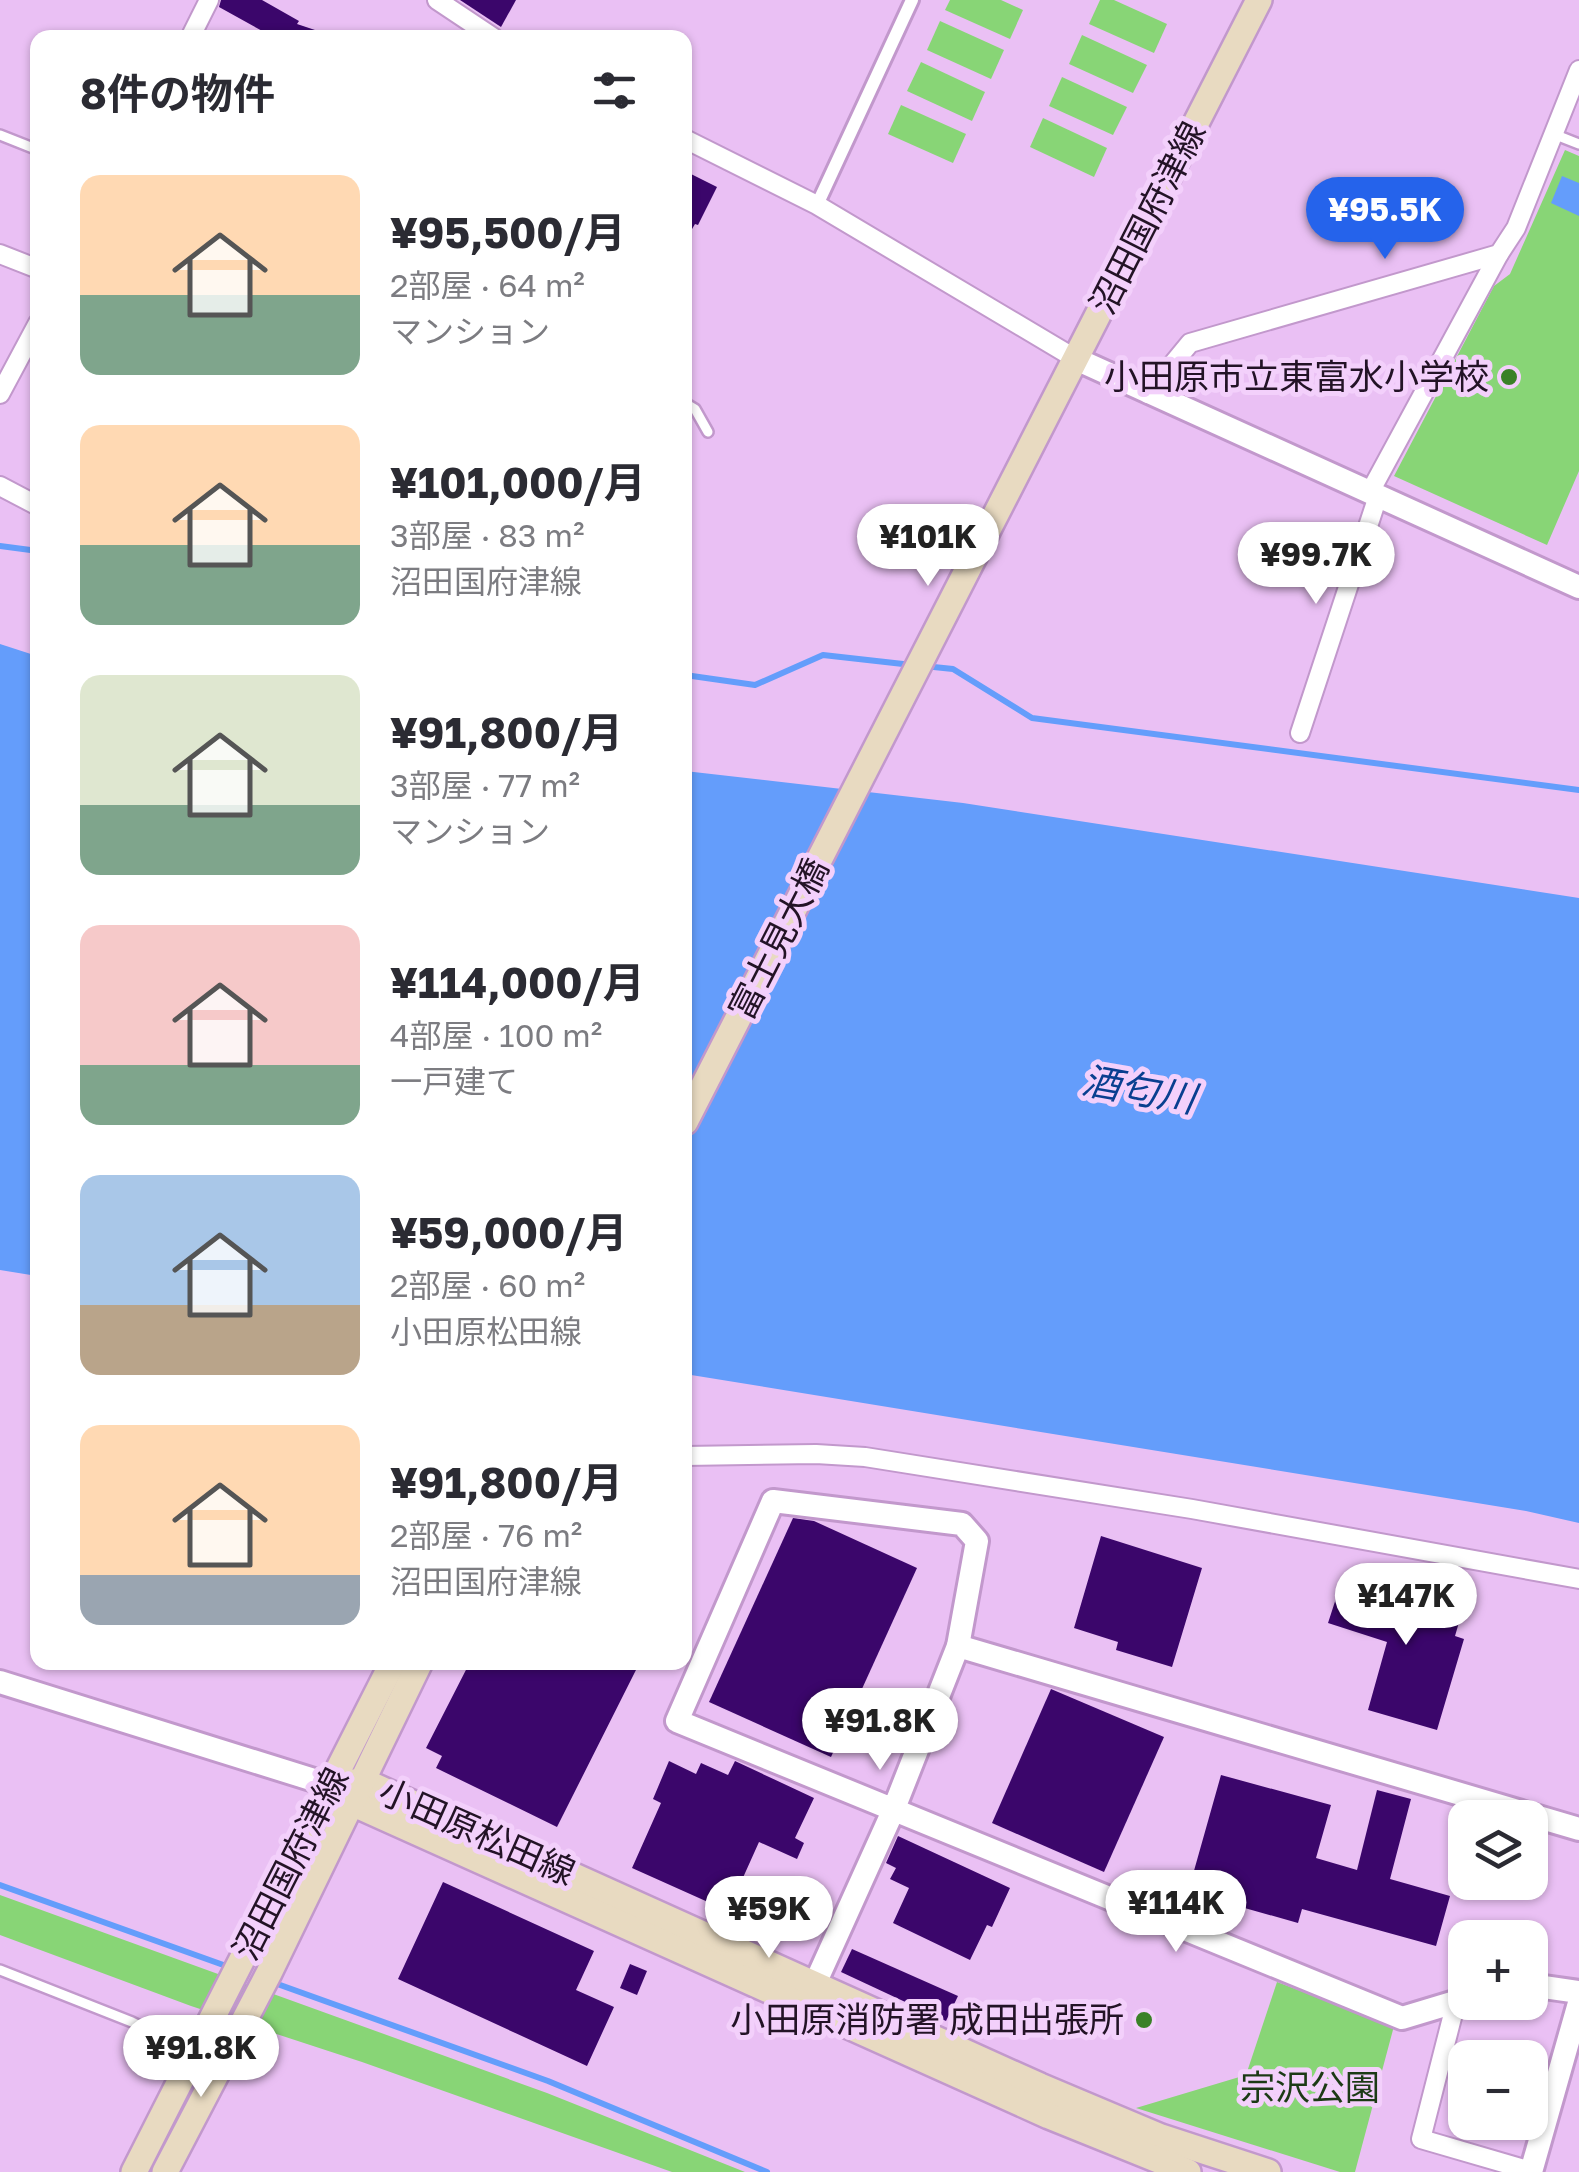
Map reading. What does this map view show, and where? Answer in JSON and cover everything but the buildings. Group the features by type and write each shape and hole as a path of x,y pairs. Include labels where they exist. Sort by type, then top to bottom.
{"main road":[{"name":"沼田国府津線","path":"873,757 1259,0"},
{"name":"富士見大橋","path":"692,1108 873,757"},
{"name":"沼田国府津線","path":"134,2172 389,1670"},
{"name":"沼田国府津線","path":"164,2172 269,1973 416,1670"},
{"name":"小田原松田線","path":"330,1785 358,1792 810,1996 1049,2116 1188,2172"},
{"name":"小田原松田線","path":"810,1996 1161,2137 1268,2172"}],"street":[{"path":"194,30 209,0"},
{"path":"437,0 482,30"},
{"path":"817,205 912,0"},
{"path":"1300,733 1374,494 1516,228 1579,70"},
{"path":"692,143 817,205 1076,358 1579,587"},
{"path":"0,254 30,266"},
{"path":"1148,394 1190,343 1499,254"},
{"path":"0,394 30,338"},
{"path":"0,486 30,502"},
{"path":"692,1456 866,1457 1192,1509 1579,1579"},
{"path":"810,1996 893,1811 958,1646 977,1540 962,1524 773,1501 677,1721 893,1811 1402,2018 1448,2004"},
{"path":"958,1646 1579,1829"},
{"path":"0,1682 330,1785"},
{"path":"1548,1988 1579,1992"},
{"path":"1455,2020 1421,2139 1531,2171 1579,2002"}],"lane":[{"path":"0,134 30,147"},
{"path":"1556,135 1579,144"},
{"path":"692,406 708,432"},
{"path":"0,1970 132,2022 194,2054"}],"green space":[{"path":"950,0 1001,0 1023,10 1010,39 945,10"},
{"path":"1100,0 1114,0 1167,24 1154,53 1089,24"},
{"path":"940,21 1004,50 991,79 927,50"},
{"path":"1082,35 1147,65 1133,93 1069,64"},
{"path":"921,62 985,92 972,121 907,91"},
{"path":"1062,77 1127,107 1113,135 1049,106"},
{"path":"901,105 966,134 953,163 888,134"},
{"path":"1043,118 1107,148 1094,177 1030,147"},
{"name":"小田原市立東富水小学校","path":"1565,150 1579,156 1579,471 1547,545 1394,476 1494,286 1510,274"},
{"path":"0,1895 547,2093 745,2172 672,2172 191,2006 0,1935"},
{"name":"宗沢公園","path":"1277,1982 1394,2026 1355,2172 1340,2172 1136,2108 1246,2075"}],"water":[{"path":"1562,176 1579,183 1579,216 1551,203"},
{"path":"0,644 30,654 30,1275 0,1270"},
{"name":"酒匂川","path":"692,772 963,803 1579,898 1579,1523 1526,1511 692,1375"}],"waterway":[{"path":"0,546 30,550"},
{"path":"692,676 755,685 823,655 912,665"},
{"path":"924,666 953,669 1032,718 1579,790"},
{"path":"0,1885 229,1967"},
{"path":"269,1981 548,2081 767,2172"}],"place":[{"name":"小田原市立東富水小学校","path":"1509,377"},
{"name":"小田原消防署 成田出張所","path":"1144,2020"}]}
